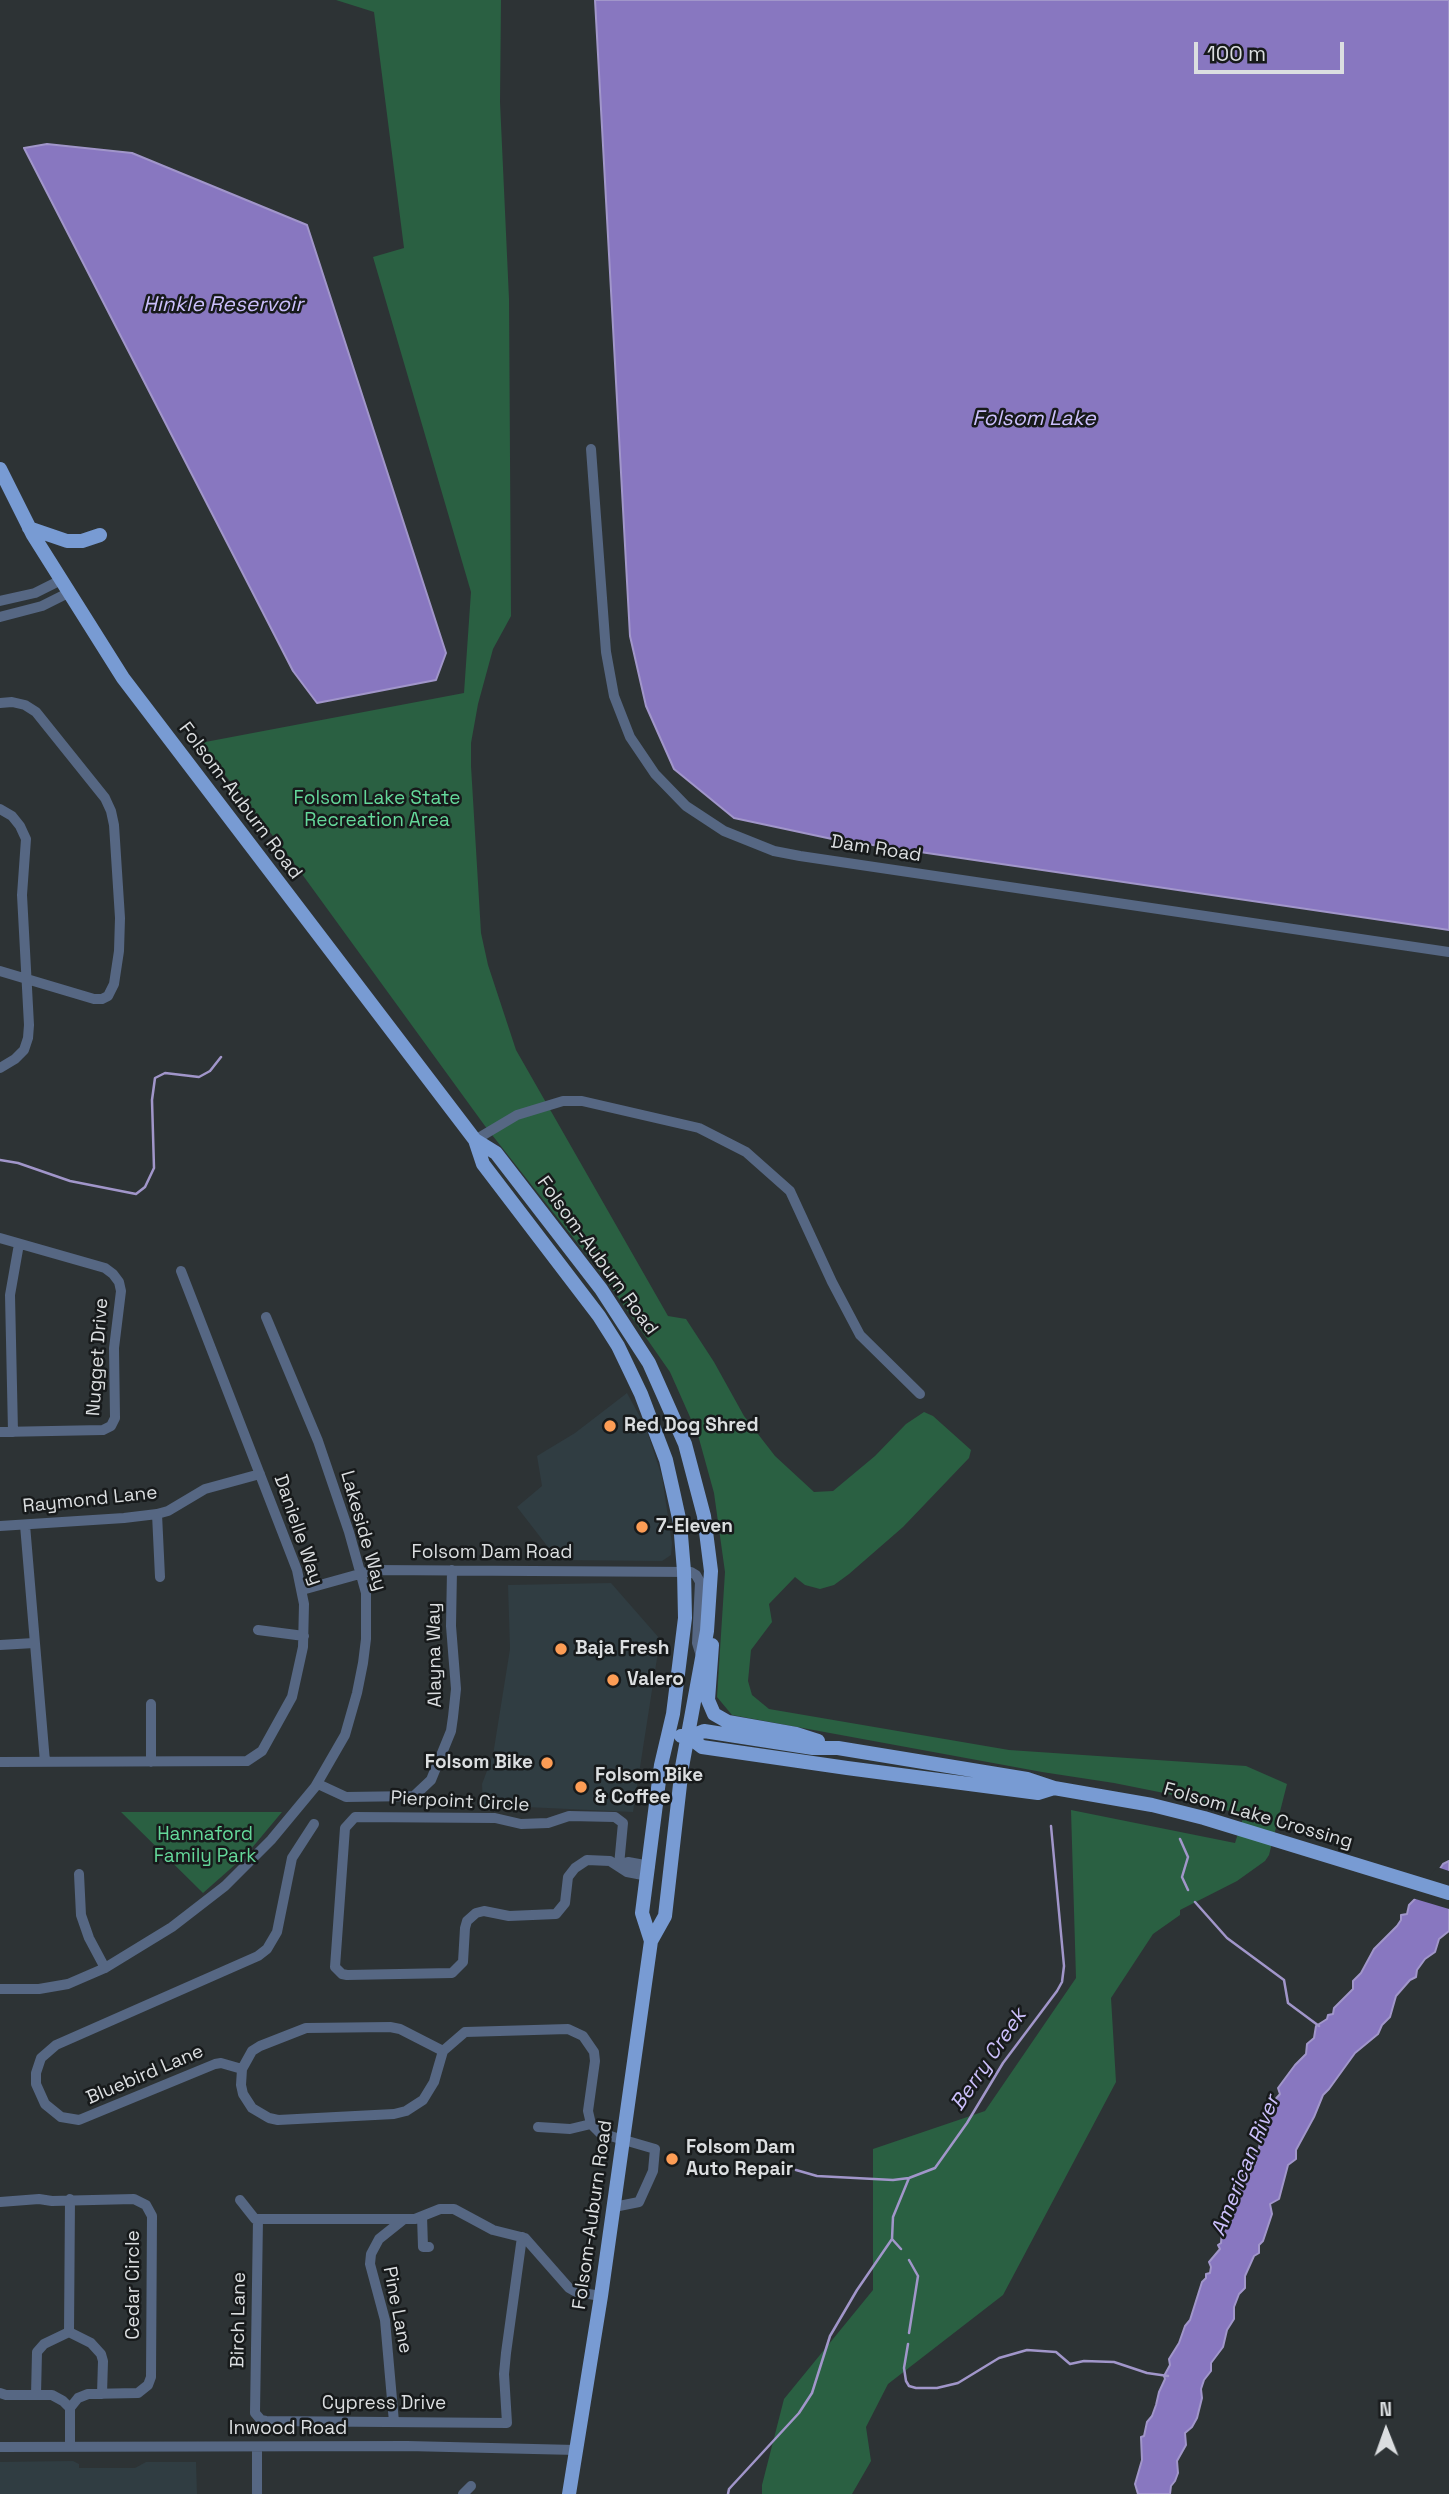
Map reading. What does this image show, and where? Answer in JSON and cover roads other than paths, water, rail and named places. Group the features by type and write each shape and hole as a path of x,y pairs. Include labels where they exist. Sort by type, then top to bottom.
{"main road":[{"name":"Folsom-Auburn Road","path":"0,469 30,528 123,678 475,1140 484,1164 599,1316 618,1346 641,1394 666,1460 680,1522 685,1618 642,1913 651,1941"},
{"path":"30,528 67,541 82,541 100,535"},
{"name":"Folsom-Auburn Road","path":"475,1140 496,1153 582,1265 641,1348 662,1387 685,1444 704,1516 711,1572 707,1631 682,1767 665,1916 651,1941 601,2296 569,2494"},
{"path":"707,1631 713,1649 708,1700 714,1714 728,1722 796,1734 838,1748"},
{"name":"Folsom Lake Crossing","path":"689,1737 704,1731 813,1748 838,1748 1027,1779 1054,1788 1152,1805 1240,1829 1449,1894"},
{"name":"Folsom Lake Crossing","path":"670,1734 689,1737 702,1747 834,1766 1038,1793 1054,1788"}],"street":[{"name":"Dam Road","path":"590,450 606,652 614,695 630,737 655,775 686,806 723,831 774,851 800,856 1449,953"},
{"path":"0,601 65,586"},
{"path":"0,617 42,606 65,586"},
{"path":"0,703 25,705 36,712 105,798 114,825 120,918 119,951 112,991 102,999 94,999 0,971"},
{"path":"0,809 12,816 26,839 22,895 28,1038 24,1050 0,1068"},
{"path":"475,1140 517,1115 564,1101 582,1101 699,1128 746,1152 790,1191 860,1335 920,1394"},
{"name":"Nugget Drive","path":"0,1238 105,1268 119,1282 121,1292 114,1348 115,1418 111,1426 100,1430 13,1432"},
{"path":"0,1432 13,1432 5,1344 19,1244"},
{"name":"Danielle Way","path":"0,1762 240,1762 258,1756 292,1697 304,1636 302,1590 297,1570 181,1271"},
{"name":"Lakeside Way","path":"0,1989 54,1987 88,1977 172,1927 225,1886 271,1840 318,1784 345,1735 358,1693 366,1639 367,1613 362,1574 318,1441 267,1317"},
{"name":"Raymond Lane","path":"0,1527 157,1514 168,1511 205,1489 260,1474"},
{"path":"157,1514 160,1577"},
{"path":"25,1525 45,1762"},
{"name":"Folsom Dam Road","path":"302,1590 374,1570 684,1571"},
{"name":"Alayna Way","path":"318,1784 346,1797 414,1796 431,1780 451,1731 456,1689 451,1626 452,1570"},
{"path":"684,1571 699,1578 697,1643 702,1661"},
{"path":"258,1630 304,1636"},
{"path":"0,1644 34,1643"},
{"path":"151,1703 151,1762"},
{"name":"Pierpoint Circle","path":"619,1865 623,1823 615,1817 569,1816 548,1823 521,1824 495,1818 355,1817 345,1828 335,1967 347,1975 452,1973 463,1962 465,1928 472,1915 484,1912 509,1916 556,1914 565,1903 569,1877 587,1860 603,1860 619,1865 628,1862 649,1871"},
{"name":"Bluebird Lane","path":"242,2069 215,2064 79,2120 61,2117 45,2105 36,2084 41,2058 57,2045 258,1956 267,1949 277,1932 292,1858 314,1824"},
{"path":"79,1874 81,1915 89,1938 105,1968"},
{"path":"443,2051 400,2029 390,2027 306,2028 260,2046 246,2059 241,2085 247,2102 259,2113 278,2120 394,2114 415,2106 430,2090 443,2051 459,2035 473,2030 563,2028 577,2032 590,2044 594,2053 589,2111 591,2124 600,2133 655,2149 653,2171 639,2202 614,2207"},
{"path":"538,2127 569,2129 591,2124"},
{"path":"69,2332 70,2199"},
{"name":"Cedar Circle","path":"0,2202 134,2199 146,2204 152,2216 151,2376 148,2385 138,2393 83,2395 70,2408"},
{"path":"240,2200 255,2219 404,2219 422,2216 440,2208 454,2209 493,2230 525,2238 569,2288 576,2292 601,2296"},
{"path":"422,2216 423,2248 429,2247"},
{"name":"Birch Lane","path":"258,2219 256,2413 261,2420"},
{"name":"Pine Lane","path":"394,2422 385,2319 370,2264 371,2254 379,2239 404,2219"},
{"name":"Cypress Drive","path":"261,2420 507,2423 506,2353 522,2237"},
{"path":"69,2332 90,2343 101,2354 102,2394"},
{"path":"36,2395 37,2351 44,2344 69,2332"},
{"path":"0,2393 58,2397 70,2408 70,2447"},
{"name":"Inwood Road","path":"0,2447 407,2446 576,2450"},
{"path":"257,2447 257,2494"}],"water":[{"name":"Folsom Lake","path":"595,0 1449,0 1449,930 832,839 734,818 674,769 646,706 630,636"},
{"name":"Hinkle Reservoir","path":"47,144 132,153 307,225 446,653 436,680 317,703 293,671 24,148"},
{"path":"1449,1861 1449,1931 1439,1939 1435,1952 1425,1959 1417,1970 1416,1977 1396,1996 1390,2017 1378,2034 1355,2053 1323,2095 1296,2150 1296,2159 1288,2165 1279,2199 1270,2204 1272,2214 1263,2241 1259,2245 1259,2253 1254,2256 1245,2276 1245,2288 1239,2294 1234,2307 1234,2319 1227,2330 1223,2347 1211,2363 1211,2371 1204,2380 1197,2418 1185,2433 1186,2445 1177,2461 1178,2473 1170,2494 1138,2494 1135,2484 1142,2460 1141,2437 1144,2436 1147,2422 1156,2405 1170,2365 1169,2359 1190,2320 1202,2282 1206,2274 1210,2273 1209,2262 1220,2249 1218,2245 1221,2243 1222,2231 1227,2226 1225,2218 1230,2214 1228,2206 1235,2200 1234,2196 1244,2183 1243,2170 1251,2164 1250,2161 1259,2148 1272,2103 1280,2094 1278,2088 1306,2054 1307,2044 1314,2038 1316,2026 1333,2014 1334,2008 1353,1989 1353,1981 1361,1973 1374,1949 1397,1926 1401,1915 1407,1914 1409,1905 1430,1884 1443,1864"}],"waterway":[{"path":"0,1160 18,1163 70,1181 136,1194 145,1187 154,1168 152,1100 155,1078 165,1073 199,1077 210,1071 221,1057"},
{"name":"Berry Creek","path":"796,2170 817,2176 893,2180 909,2178 935,2168 967,2123 1003,2063 1062,1982 1064,1966 1051,1826"},
{"path":"1180,1839 1188,1857 1182,1877 1188,1890"},
{"path":"1195,1902 1227,1938 1284,1980 1288,2003 1319,2026"},
{"path":"901,2249 892,2239 893,2217 909,2178"},
{"name":"Berry Creek","path":"728,2494 729,2489 799,2413 812,2393 830,2336 892,2239"},
{"path":"909,2260 918,2276 909,2333"},
{"path":"908,2344 904,2368 906,2381 909,2386 916,2388 937,2388 958,2383 999,2358 1027,2350 1056,2352 1070,2364 1084,2361 1114,2362 1147,2373 1168,2376"}],"place":[{"name":"Red Dog Shred","path":"610,1426"},
{"name":"7-Eleven","path":"642,1527"},
{"name":"Baja Fresh","path":"561,1649"},
{"name":"Valero","path":"613,1680"},
{"name":"Folsom Bike","path":"547,1763"},
{"name":"Folsom Bike & Coffee","path":"581,1787"},
{"name":"Folsom Dam Auto Repair","path":"672,2159"}],"park label":[{"name":"Folsom Lake State Recreation Area","path":"377,810"},
{"name":"Hannaford Family Park","path":"205,1846"}],"water label":[{"name":"American River","path":"1246,2166"}]}
